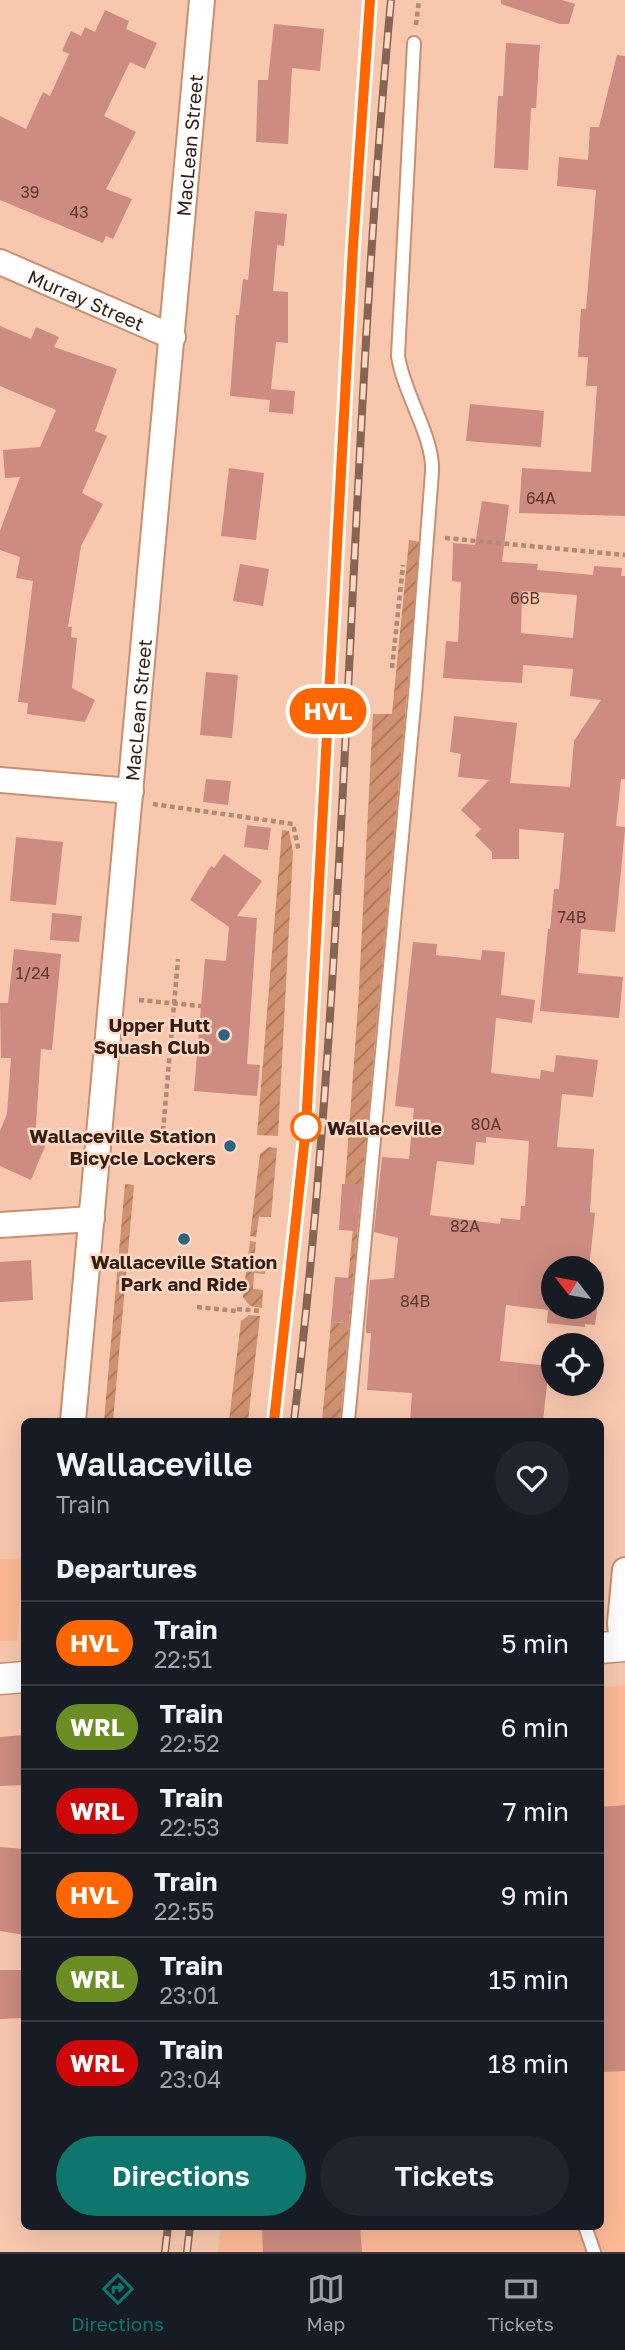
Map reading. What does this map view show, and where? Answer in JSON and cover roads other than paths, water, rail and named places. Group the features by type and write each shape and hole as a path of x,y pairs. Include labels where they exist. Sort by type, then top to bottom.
{"street":[{"name":"MacLean Street","path":"74,1418 202,0"},
{"name":"Murray Street","path":"0,262 173,337"},
{"path":"0,780 131,791"},
{"path":"0,1225 92,1219"},
{"path":"616,1647 625,1570"},
{"path":"0,1679 21,1677"}],"lane":[{"path":"348,1418 428,537 432,454 404,382 398,345 414,43"},
{"path":"587,2230 594,2252"}],"railway":[{"path":"274,1418 308,1067 370,0"},
{"path":"294,1418 327,1066 365,355 391,0"},
{"path":"165,2252 168,2230"},
{"path":"187,2252 190,2230"}],"train":[{"name":"HVL","path":"274,1418 306,1127 334,581 370,0"}],"place":[{"name":"Upper Hutt Squash Club","path":"224,1035"},
{"name":"Wallaceville","path":"306,1127"},
{"name":"Wallaceville Station Bicycle Lockers","path":"230,1146"},
{"name":"Wallaceville Station Park and Ride","path":"184,1239"}]}
